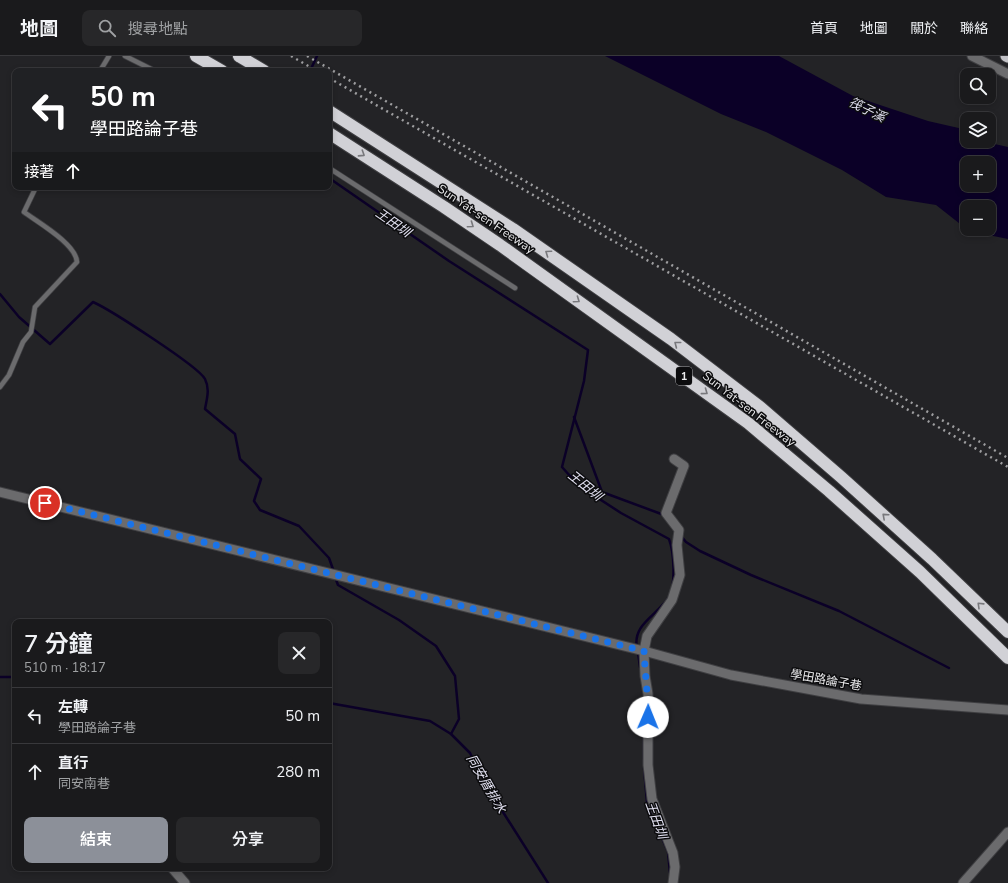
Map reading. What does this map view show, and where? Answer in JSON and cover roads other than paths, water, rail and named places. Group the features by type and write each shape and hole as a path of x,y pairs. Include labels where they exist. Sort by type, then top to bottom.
{"highway":[{"path":"196,56 217,68"},
{"path":"239,56 259,68"},
{"name":"Sun Yat-sen Freeway","path":"332,113 513,229 678,344 760,407 841,477 932,559 1008,632"},
{"name":"Sun Yat-sen Freeway","path":"332,135 444,206 748,423 829,491 914,567 1008,658"}],"street":[{"path":"972,56 1008,74"},
{"path":"673,883 675,867 673,853 652,799 648,765 648,694 645,676 644,651 647,636 672,600 680,575 677,545 679,530 666,513 684,466 674,459"},
{"name":"學田路論子巷","path":"0,492 644,651 731,675 861,698 1008,710"},
{"path":"963,883 1008,832"},
{"path":"175,871 185,883"}],"lane":[{"path":"102,68 109,56"},
{"path":"125,56 149,68"},
{"path":"332,170 515,288"},
{"path":"0,387 9,375 23,342 31,332 35,307 78,262 77,257 69,245 24,212 35,190"}],"water":[{"name":"筏子溪","path":"605,56 779,56 853,96 928,121 960,128 960,148 996,148 996,144 1008,147 1008,239 993,236 996,236 996,200 960,200 960,224 936,205 886,197 842,170 766,132 721,114"}],"waterway":[{"name":"王田圳","path":"311,68 317,56"},
{"name":"王田圳","path":"332,180 449,261 588,350 584,381 562,467 578,485 621,513 669,539 671,545 674,568 671,591 669,597 647,620 638,632 636,640 637,648"},
{"path":"0,294 19,317 50,344 93,302 116,315 187,362 205,379 208,394 205,409 235,434 240,459 261,479 254,501 260,510 299,526 329,558 334,572"},
{"path":"574,417 602,492 664,515"},
{"path":"681,536 686,542 700,551 751,575 839,611 949,668"},
{"path":"335,577 338,585 399,620 436,646 455,676 459,719 451,734"},
{"name":"王田圳","path":"638,652 640,667"},
{"name":"同安厝排水","path":"0,677 12,677"},
{"name":"同安厝排水","path":"332,704 430,721 451,734 470,753 489,790 548,883"},
{"name":"王田圳","path":"644,730 644,759"},
{"name":"王田圳","path":"644,768 647,802 668,852 670,873"}],"railway":[{"path":"291,56 312,68"},
{"path":"307,56 328,68"},
{"path":"332,70 1008,458"},
{"path":"332,80 1008,467"}]}
